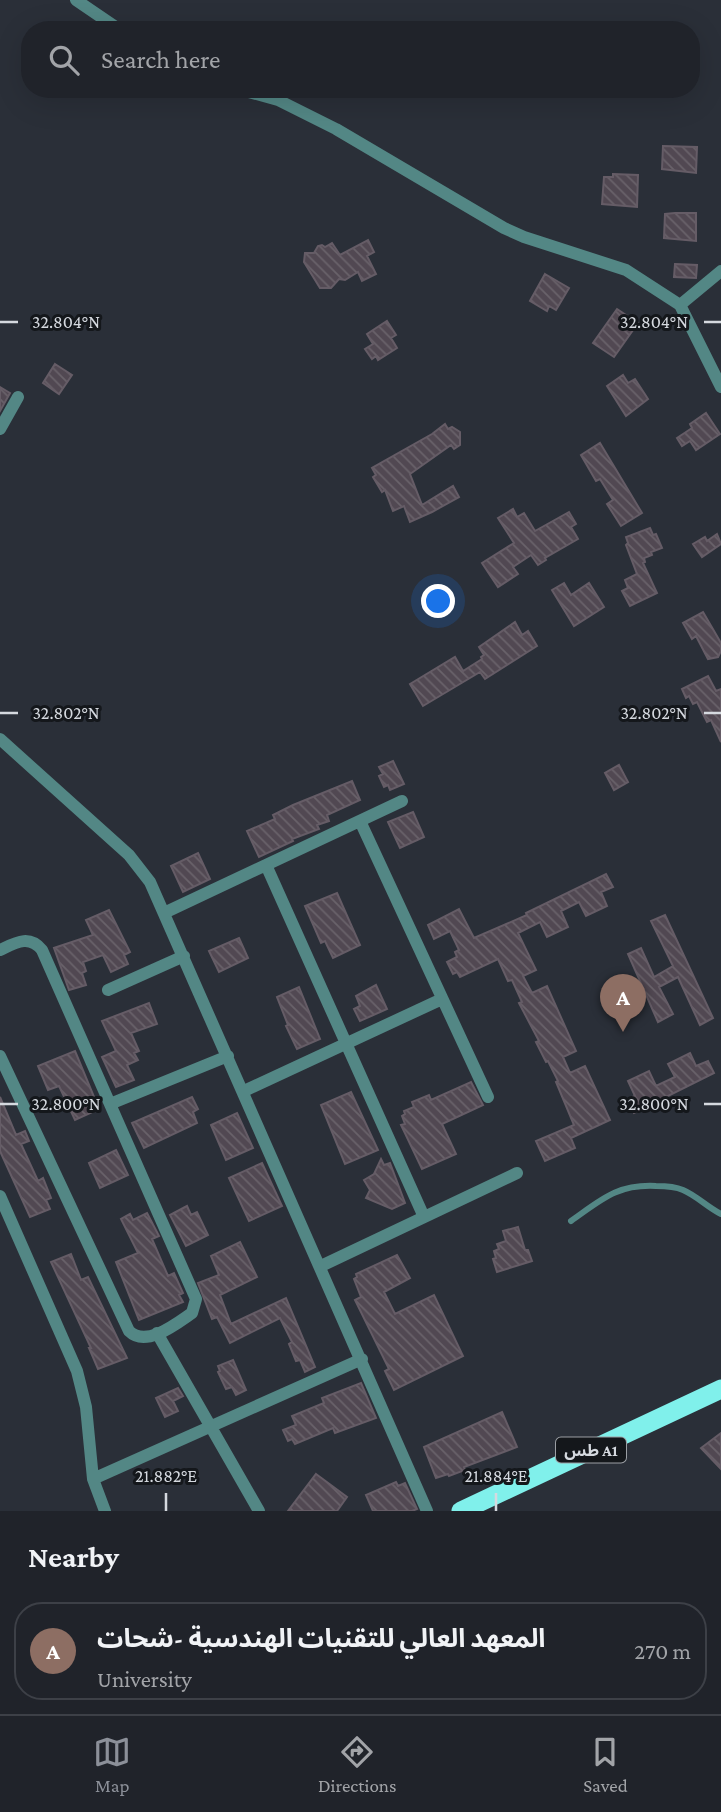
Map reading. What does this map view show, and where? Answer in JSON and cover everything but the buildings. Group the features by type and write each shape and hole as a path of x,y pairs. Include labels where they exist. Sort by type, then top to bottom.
{"highway":[{"name":"طس A1","path":"461,1511 720,1392"}],"street":[{"path":"76,0 107,21"},
{"path":"271,98 336,129 514,232 626,270 680,305 721,387"},
{"path":"680,305 721,271"},
{"path":"0,429 18,397"},
{"path":"0,739 137,863 150,882 427,1511"},
{"path":"164,912 402,801"},
{"path":"360,821 488,1097"},
{"path":"266,865 424,1217"},
{"path":"0,950 23,940 34,942 42,950 195,1299 192,1313 142,1339 129,1332 0,1056"},
{"path":"108,990 184,956"},
{"path":"243,1091 442,999"},
{"path":"110,1104 228,1056"},
{"path":"321,1266 517,1173"},
{"path":"0,1196 77,1371 86,1407 93,1479 105,1511"},
{"path":"157,1333 259,1511"},
{"path":"93,1479 362,1359"}],"lane":[{"path":"571,1221 612,1192 644,1185 672,1186 685,1191 721,1214"}],"place":[{"name":"المعهد العالي للتقنيات الهندسية -شحات","path":"623,1032"}]}
